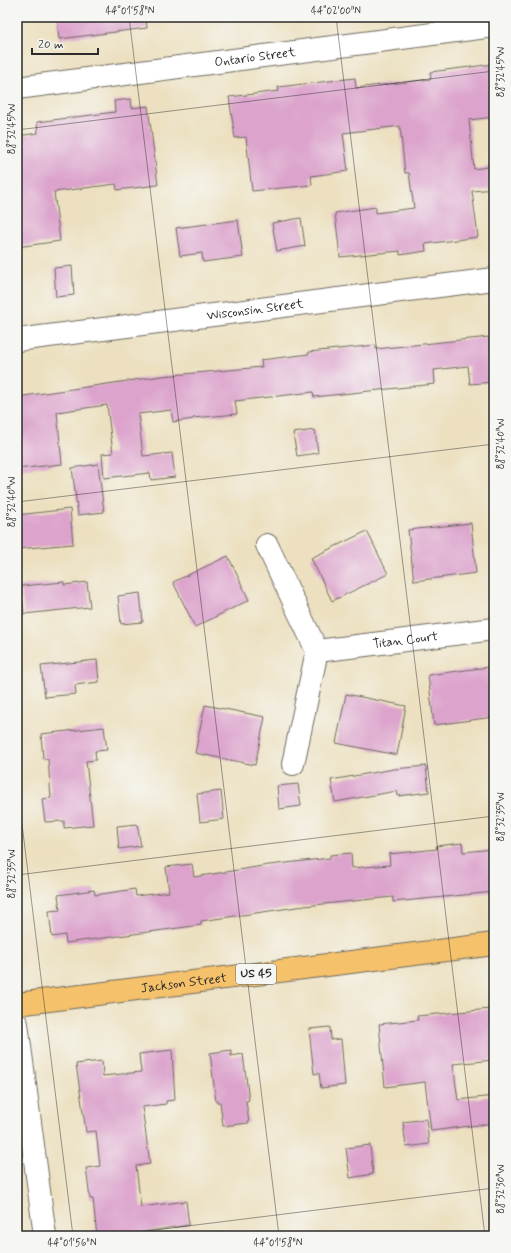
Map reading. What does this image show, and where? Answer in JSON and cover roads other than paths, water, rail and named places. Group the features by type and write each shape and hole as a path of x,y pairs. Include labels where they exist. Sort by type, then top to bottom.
{"main road":[{"name":"Jackson Street","path":"17,1004 494,944"}],"street":[{"name":"Ontario Street","path":"17,88 494,26"},
{"name":"Wisconsin Street","path":"17,340 494,279"},
{"path":"267,546 317,651 293,764"},
{"name":"Titan Court","path":"317,651 494,629"},
{"path":"17,1024 45,1236"}]}
